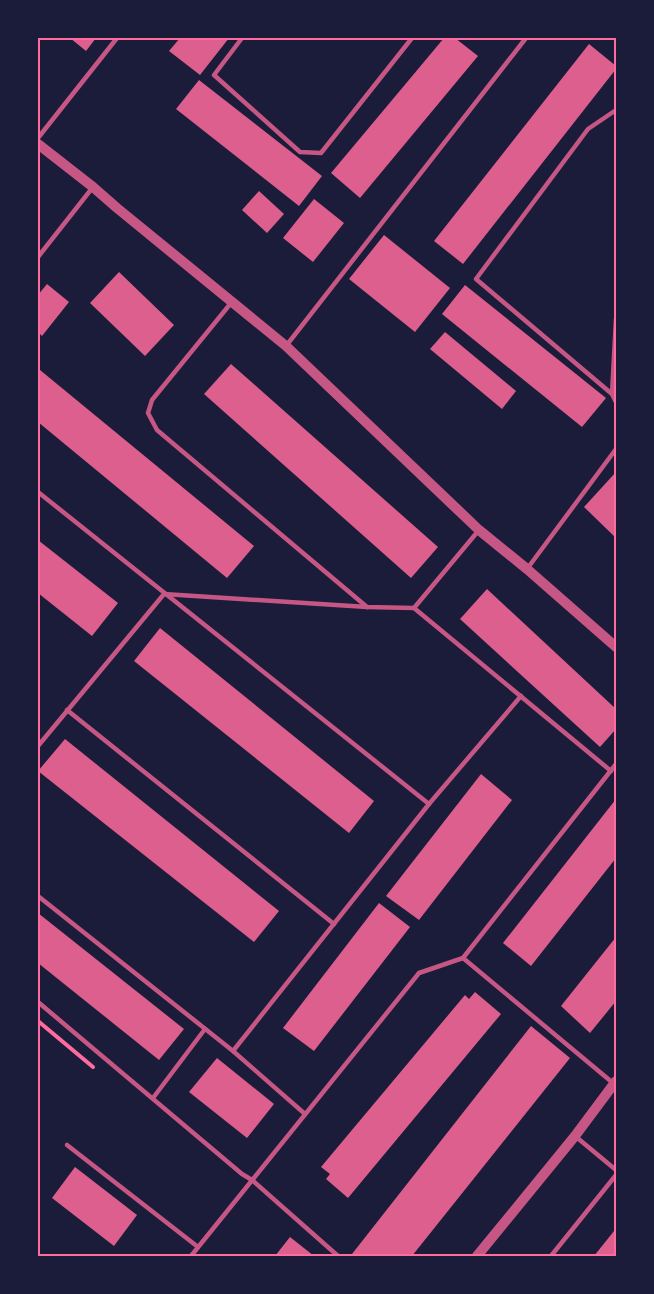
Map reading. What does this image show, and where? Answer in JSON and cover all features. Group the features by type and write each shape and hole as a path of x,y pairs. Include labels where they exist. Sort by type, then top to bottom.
{"street":[{"path":"38,144 286,346 479,530 616,646"},
{"path":"477,1257 575,1136 615,1082"}],"lane":[{"path":"38,138 117,38"},
{"path":"242,38 214,75 300,152 321,153 412,38"},
{"path":"286,346 526,38"},
{"path":"616,110 588,129 476,279 612,394 616,402"},
{"path":"38,257 93,187"},
{"path":"232,302 152,400 148,413 157,430 367,608"},
{"path":"612,394 616,319"},
{"path":"527,569 616,449"},
{"path":"38,492 429,804"},
{"path":"414,608 479,530"},
{"path":"164,594 367,608 414,608 611,771"},
{"path":"38,746 164,594"},
{"path":"233,1051 429,804 521,696"},
{"path":"67,710 334,924"},
{"path":"191,1257 419,972 463,958 616,764"},
{"path":"38,896 233,1051 305,1114"},
{"path":"463,958 615,1082"},
{"path":"38,1002 252,1180 338,1257"},
{"path":"153,1098 205,1029"},
{"path":"575,1136 616,1170"},
{"path":"67,1145 198,1247"},
{"path":"551,1257 616,1175"}],"building":[{"path":"70,38 96,38 86,51"},
{"path":"180,38 229,38 200,75 169,51"},
{"path":"444,38 455,38 478,56 360,198 331,173"},
{"path":"589,44 616,66 616,69 463,264 434,241"},
{"path":"199,80 322,176 299,206 176,109"},
{"path":"259,191 284,214 267,233 242,210"},
{"path":"314,199 344,223 313,262 283,238"},
{"path":"384,235 450,288 415,332 349,279"},
{"path":"119,272 174,325 145,356 90,303"},
{"path":"47,284 69,302 42,336 38,332 38,295"},
{"path":"465,285 606,398 582,427 442,314"},
{"path":"445,332 516,391 502,409 430,349"},
{"path":"231,364 438,547 411,578 204,394"},
{"path":"40,370 254,546 227,578 38,422 38,373"},
{"path":"616,472 616,538 584,507"},
{"path":"38,540 118,603 92,636 38,593"},
{"path":"487,589 616,709 616,729 600,747 460,619"},
{"path":"160,628 374,801 349,833 134,661"},
{"path":"65,739 279,911 254,942 38,771"},
{"path":"481,774 512,800 419,920 386,896"},
{"path":"616,799 616,858 531,966 503,943"},
{"path":"379,903 410,927 314,1051 283,1028"},
{"path":"38,913 184,1029 159,1060 38,963"},
{"path":"616,937 616,1001 590,1033 561,1006"},
{"path":"475,992 501,1014 348,1198 326,1179 330,1174 321,1167 465,995 469,999"},
{"path":"531,1026 570,1058 412,1256 355,1256 352,1254"},
{"path":"217,1058 274,1104 247,1138 189,1092"},
{"path":"75,1167 137,1215 114,1246 52,1198"},
{"path":"614,1231 616,1233 616,1256 594,1256"},
{"path":"290,1237 314,1256 275,1256"}]}
